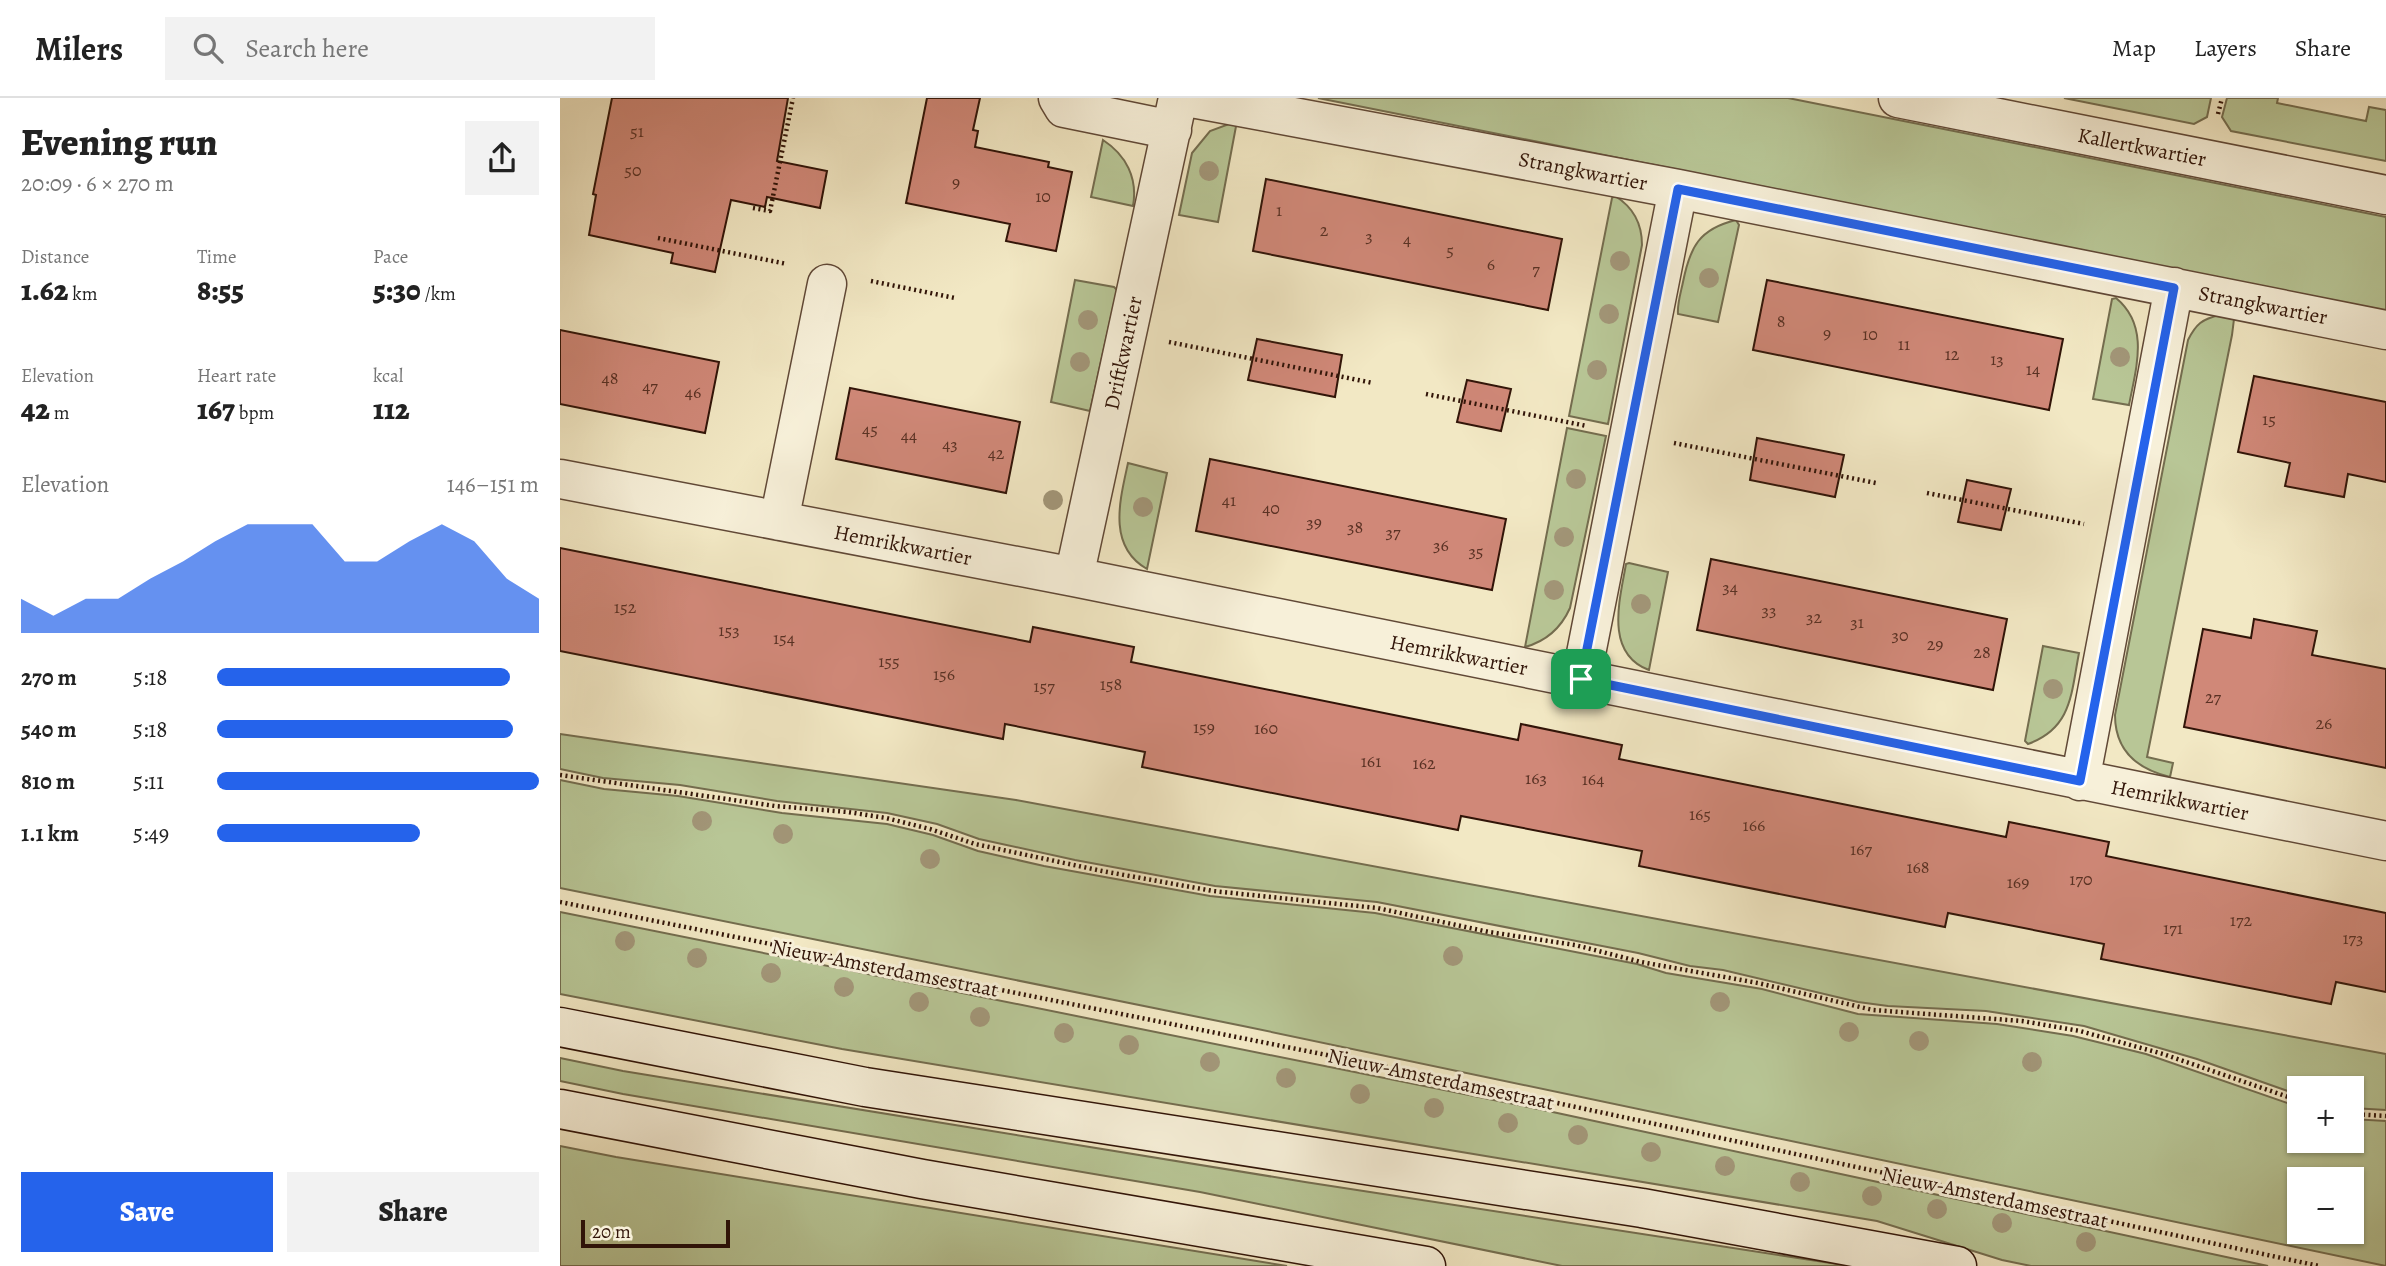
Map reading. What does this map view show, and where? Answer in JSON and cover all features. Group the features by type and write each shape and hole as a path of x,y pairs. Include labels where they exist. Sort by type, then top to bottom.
{"street":[{"name":"Driftkwartier","path":"1058,98 1064,108 1175,114 1074,577"},
{"name":"Strangkwartier","path":"1192,98 1678,189 2386,330"},
{"name":"Kallertkwartier","path":"1898,98 2386,195"},
{"path":"1581,679 1678,189"},
{"path":"779,521 827,284"},
{"path":"2080,781 2174,288"},
{"name":"Hemrikkwartier","path":"560,479 1074,577 2386,841"},
{"path":"560,1027 865,1087 1642,1208 1957,1266"},
{"path":"560,1110 922,1179 1426,1266"}],"path":[{"path":"753,208 770,211 793,98"},
{"path":"1127,333 1373,383"},
{"path":"1927,493 2127,533"},
{"path":"560,775 775,806 886,818 975,844 1102,871 1213,891 1377,908 1489,932 1574,945 1642,962 1758,983 1873,1010 2022,1021 2080,1031 2163,1054 2287,1097"},
{"name":"Nieuw-Amsterdamsestraat","path":"560,902 1417,1073 2319,1266"},
{"path":"2364,1115 2386,1116"}],"green space":[{"path":"1318,98 1788,98 2386,217 2386,311"},
{"path":"2064,98 2211,98 2207,117 2194,124"},
{"path":"2227,98 2278,98 2277,103 2366,121 2369,107 2386,110 2386,161 2231,131 2222,117"},
{"path":"1237,121 1218,222 1179,215 1192,153 1210,131"},
{"path":"1103,140 1118,153 1128,168 1134,186 1133,206 1091,197"},
{"path":"1615,196 1627,205 1635,217 1642,245 1608,424 1569,416 1612,198"},
{"path":"1736,220 1739,225 1718,322 1678,314 1693,249 1705,234"},
{"path":"1075,280 1114,287 1117,290 1090,411 1051,402"},
{"path":"2116,298 2127,309 2137,334 2137,362 2129,405 2093,399 2112,299"},
{"path":"2220,315 2234,319 2232,335 2147,757 2173,763 2170,777 2147,769 2130,756 2119,739 2115,715 2188,340 2200,323"},
{"path":"1567,428 1606,436 1570,608 1552,633 1525,647"},
{"path":"1128,463 1167,473 1147,569 1134,559 1121,535 1120,507"},
{"path":"1626,564 1668,572 1649,670 1635,662 1620,638 1619,608"},
{"path":"2043,646 2079,653 2071,696 2061,719 2053,729 2028,744 2025,741"},
{"path":"560,734 1016,800 2386,1054 2386,1110 2364,1109 2364,1076 2287,1076 2287,1091 2197,1059 2084,1026 1986,1011 1858,1002 1723,970 1690,966 1638,953 1377,902 1215,886 1075,860 979,839 937,824 887,813 777,801 680,785 603,778 560,769"},
{"path":"560,780 604,789 678,796 782,813 887,824 933,835 978,851 1044,866 1210,896 1375,913 1637,964 1666,973 1762,989 1858,1014 1997,1024 2073,1036 2146,1054 2287,1103 2287,1153 2364,1153 2364,1120 2386,1121 2386,1266 1243,1026 560,888"},
{"path":"560,912 1548,1111 2268,1266 2031,1266 2002,1260 1877,1221 842,1049 560,994"},
{"path":"560,1058 623,1071 1305,1182 1850,1266 1562,1266 1200,1192 560,1081"},
{"path":"560,1146 616,1157 1287,1266 560,1266"}],"building":[{"path":"612,98 788,98 777,161 827,171 820,208 767,197 765,207 731,200 715,272 671,263 673,253 589,235 596,195 593,194"},
{"path":"927,98 980,98 973,130 978,131 975,147 1049,162 1048,167 1072,172 1056,251 1006,241 1010,224 906,203"},
{"path":"1266,179 1562,239 1548,310 1253,251"},
{"path":"1767,280 2063,339 2049,410 1753,350"},
{"path":"560,330 719,362 705,433 560,404"},
{"path":"1257,339 1342,355 1335,397 1248,380"},
{"path":"2254,376 2386,402 2386,482 2348,474 2344,497 2285,486 2290,463 2238,452"},
{"path":"1467,380 1511,389 1501,431 1457,422"},
{"path":"850,388 1020,422 1006,493 836,459"},
{"path":"1757,438 1844,455 1835,497 1750,480"},
{"path":"1210,459 1506,519 1492,590 1196,531"},
{"path":"1967,480 2011,489 2001,530 1958,522"},
{"path":"560,548 1030,642 1033,627 1134,647 1131,662 1518,740 1521,724 1622,745 1619,759 2006,837 2009,822 2109,842 2106,856 2386,913 2386,992 2336,982 2331,1004 2101,959 2104,944 1948,913 1945,927 1639,866 1642,851 1461,816 1458,830 1142,767 1145,752 1005,724 1003,739 560,651"},
{"path":"1711,559 2007,619 1993,690 1697,630"},
{"path":"2254,619 2317,631 2312,655 2386,669 2386,768 2184,727 2203,629 2251,638"}],"route":[{"path":"1678,189 2174,288 2080,781 1581,679 1678,189"}]}
